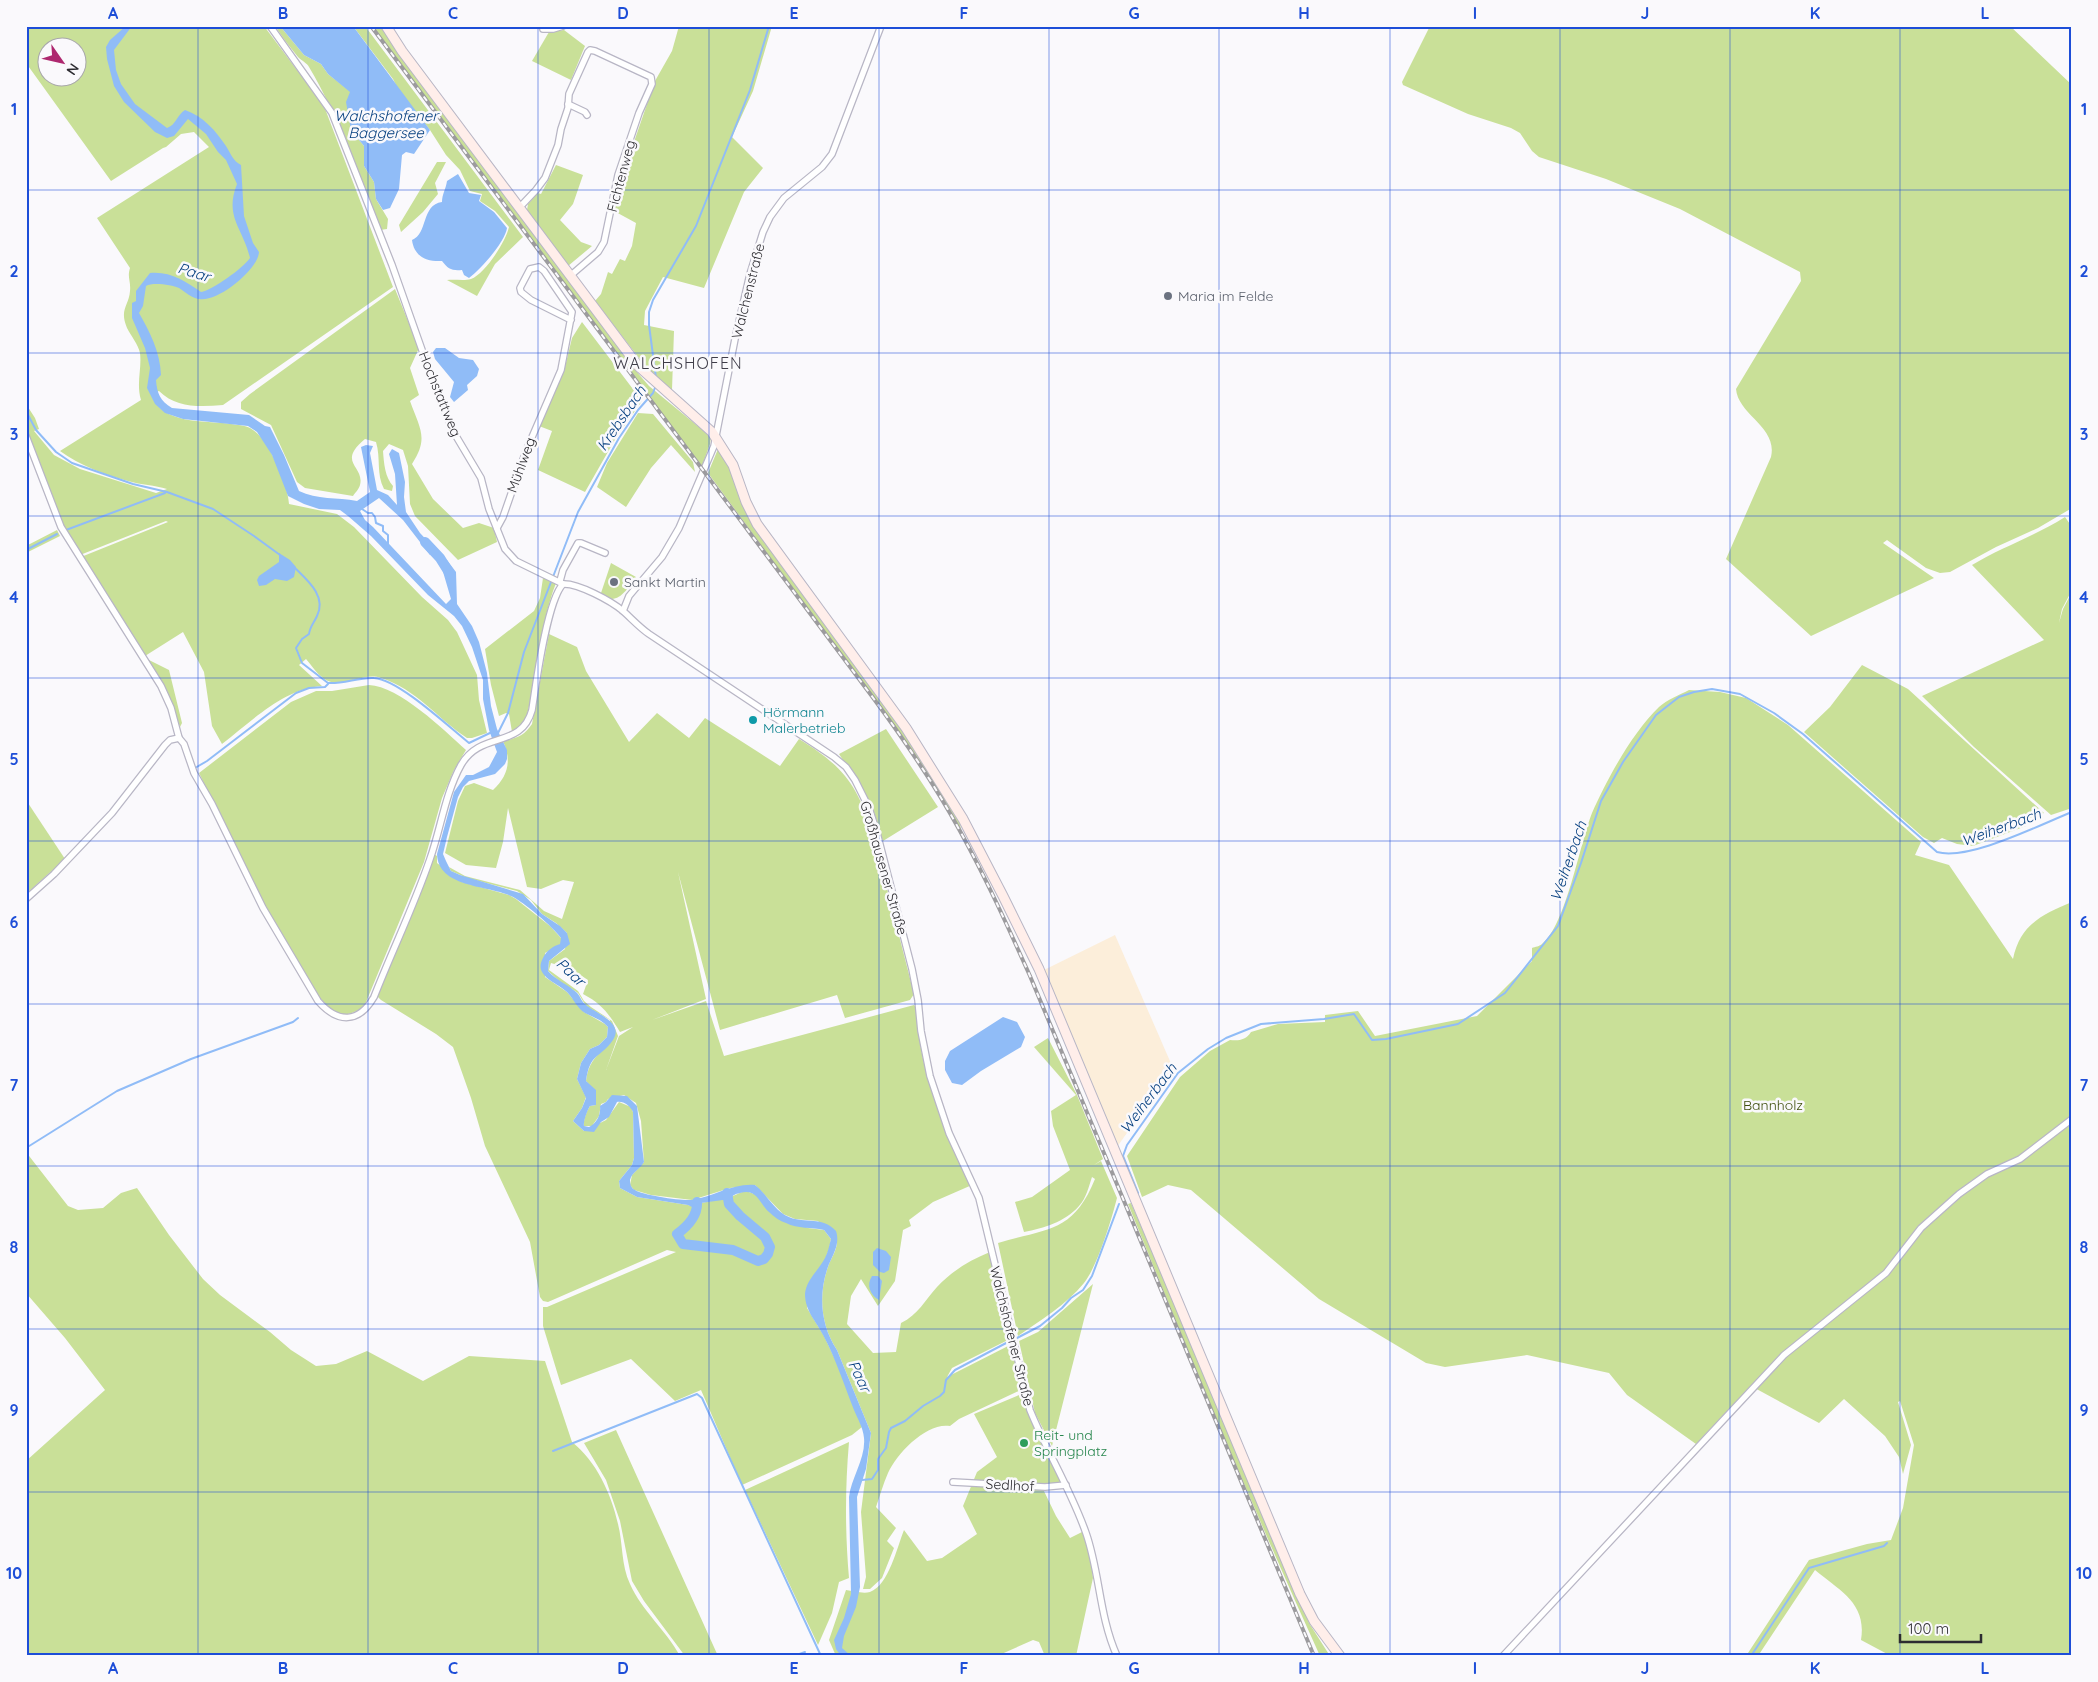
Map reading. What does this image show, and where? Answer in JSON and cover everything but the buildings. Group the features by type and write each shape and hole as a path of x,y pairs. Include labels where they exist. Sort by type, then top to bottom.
{"street":[{"name":"Hochstattweg","path":"270,26 332,113 420,342 440,401 453,431 481,478 489,509 497,528"},
{"path":"386,26 519,208 638,366 716,437 733,465 746,502 757,524 906,728 940,780 989,867 1039,969 1300,1594 1314,1621 1340,1656"},
{"path":"543,29 563,26"},
{"name":"Walchenstraße","path":"616,606 629,596 662,557 675,535 701,478 716,437 750,274 763,232 770,217 784,198 822,167 832,154 881,26"},
{"name":"Fichtenweg","path":"568,104 569,94 585,55 590,50 651,76 652,84 639,113 622,163 604,242 598,252 570,276"},
{"path":"519,208 545,178 558,145 568,104 585,112 587,115"},
{"path":"539,267 544,271 570,307 572,312 571,320 532,300 521,292 520,288 530,269 539,267"},
{"name":"Mühlweg","path":"497,528 503,518 536,425 561,370 571,320"},
{"path":"26,436 61,527 161,686 171,708 179,738 184,744 194,773 212,804 262,908 318,1001 327,1011 335,1015 352,1017 359,1015 367,1008 374,997 425,873 457,772 467,756 473,749 509,737 523,729 530,718 555,595 563,570 578,543 605,553"},
{"path":"497,528 510,556 522,565 590,592 616,606"},
{"name":"Walchenstraße","path":"623,611 629,596"},
{"name":"Großhausener Straße","path":"616,606 642,629 834,757 846,767 855,780 869,808 912,969 918,1000 921,1032 930,1076 949,1133 973,1184"},
{"path":"26,899 54,874 112,813 165,745 170,740 179,738"},
{"path":"1503,1656 1784,1355 1886,1274 1921,1228 1959,1194 1987,1174 2020,1159 2072,1120"},
{"name":"Walchshofener Straße","path":"973,1184 983,1212 1030,1410 1066,1486 1086,1534 1103,1616 1117,1656"},
{"name":"Sedlhof","path":"953,1482 1045,1487 1066,1486"}],"shaded area":[{"path":"1115,935 1173,1068 1117,1147 1044,970"}],"green space":[{"path":"26,26 264,26 324,106 393,287 223,405 188,405 173,401 159,391 151,394 156,404 174,416 196,421 243,426 255,431 267,445 273,456 288,494 289,504 337,514 354,527 422,597 448,620 457,632 477,675 479,700 487,733 467,738 416,697 394,683 381,678 368,677 334,683 319,674 306,659 299,665 322,686 308,688 281,700 257,716 222,744 212,726 204,672 183,632 145,656 81,557 168,522 166,521 80,555 62,527 26,429 26,404 35,418 39,429 34,431 54,455 80,469 156,493 167,489 110,476 84,465 60,451 141,400 139,388 140,353 127,328 124,316 130,291 130,268 97,218 209,147 194,132 181,134 166,147 111,181 44,88 88,88 88,38 38,38 38,80 26,63"},
{"path":"275,26 280,26 304,55 321,64 328,74 351,92 351,130 364,146 364,166 374,182 376,199 388,219 387,229 380,230 348,147 320,87 308,66 298,57"},
{"path":"353,26 365,26 523,237 495,264 477,296 447,280 468,280 477,276 494,256 504,240 509,227 495,211 480,201 482,194 470,191 460,170 446,155 430,130 399,91 393,79"},
{"path":"371,26 382,26 514,208 636,371 649,386 711,437 702,466 637,382"},
{"path":"679,26 772,26 753,91 732,137 763,168 744,192 704,288 663,277 645,311 644,325 674,331 672,390 649,371 595,301 601,294 608,272 612,274 620,259 625,261 632,246 636,223 614,211 616,194 655,81 672,51"},
{"path":"1430,26 2010,26 2072,85 2072,508 2038,528 1996,547 1950,572 1940,573 1926,568 1887,540 1883,543 1934,578 1811,636 1726,559 1771,457 1772,447 1764,429 1738,398 1736,389 1801,281 1800,272 1680,209 1606,179 1539,157 1532,151 1520,133 1511,128 1468,114 1403,85 1402,82"},
{"path":"564,30 585,46 571,80 532,61 549,32"},
{"path":"437,162 446,162 435,183 438,194 423,212 401,232 399,225"},
{"path":"556,165 583,175 573,204 560,220 581,242 592,246 568,266 527,210 528,204 538,193 541,194"},
{"path":"395,289 419,348 410,368 419,395 410,401 421,433 420,447 412,464 433,499 463,528 479,523 494,528 497,542 458,560 415,516 410,504 408,466 403,450 389,444 383,451 384,465 393,486 392,491 384,489 382,483 376,442 365,439 353,454 352,459 360,479 359,486 353,496 305,488 297,482 271,425 241,409 241,402 250,394"},
{"path":"582,322 642,401 617,436 585,492 538,470 552,431 539,426 564,371 572,338"},
{"path":"638,413 653,414 693,462 695,472 671,445 651,468 626,507 597,487 607,463"},
{"path":"718,449 728,464 742,504 754,526 903,729 959,820 961,829 898,731 708,473"},
{"path":"2065,517 2072,527 2072,590 2062,609 2059,623 2063,609 2072,592 2072,808 2051,815 1974,747 1922,696 2044,640 1972,565"},
{"path":"57,530 60,536 26,553 26,546"},
{"path":"611,563 636,577 621,596 611,599 601,593"},
{"path":"543,578 556,583 542,634 526,719 512,732 509,714 506,713 499,716 485,649 534,611 540,598"},
{"path":"549,634 577,647 586,671 629,742 657,713 689,738 705,718 780,766 799,739 838,768 854,789 867,817 914,994 910,1000 845,1018 837,995 720,1030 678,872 706,999 652,1020 706,1001 724,1056 914,1005 916,1007 922,1055 934,1099 972,1185 933,1202 909,1220 911,1226 903,1230 895,1281 878,1306 861,1279 851,1296 847,1324 873,1353 896,1352 901,1323 917,1312 937,1287 955,1271 968,1262 990,1252 1010,1339 952,1368 947,1377 1012,1344 1023,1389 959,1419 950,1426 932,1429 914,1440 898,1457 888,1473 876,1507 896,1528 887,1541 894,1548 882,1578 870,1589 863,1589 866,1577 861,1512 871,1433 827,1330 822,1308 825,1275 837,1243 818,1221 795,1219 783,1214 755,1185 730,1188 692,1200 651,1195 634,1190 630,1185 632,1175 644,1162 641,1121 636,1103 624,1095 608,1099 601,1104 599,1116 592,1126 584,1126 590,1106 596,1105 596,1093 586,1081 588,1070 592,1062 607,1046 610,1020 586,1006 578,993 559,981 548,971 549,961 565,949 567,933 542,914 531,900 517,891 467,878 451,871 449,867 465,876 520,890 544,911 562,919 574,882 563,880 541,889 527,887 508,808 503,842 496,868 466,865 445,853 458,801 465,786 474,783 493,790 502,779 507,768 506,748 503,741 520,736 532,724","holes":["551,963 571,969 588,980 583,994 604,1010 612,1020 620,1032 633,1027 619,1036 606,1070 618,1036 612,1021 591,1007 584,1001 578,991 549,970"]},
{"path":"147,659 169,670 182,723 180,727 173,707"},
{"path":"1862,665 1908,689 2044,813 2025,820 2026,826 1973,846 1957,844 1942,838 1934,843 1923,837 1804,732 1830,707"},
{"path":"369,685 381,687 407,701 434,721 466,750 454,770 442,798 424,862 364,1007 352,1013 339,1014 324,1002 306,978 285,944 243,864 199,773 291,702 316,691 332,691"},
{"name":"Bannholz","path":"1689,690 1720,692 1746,698 1788,725 1921,842 1915,855 1949,865 2013,959 2016,947 2027,929 2042,917 2072,902 2072,1656 1891,1656 1861,1640 1862,1627 1856,1607 1850,1599 1815,1570 1758,1656 1746,1656 1809,1560 1867,1544 1891,1540 1903,1508 1914,1445 1900,1401 1898,1402 1911,1445 1903,1474 1899,1457 1885,1436 1844,1399 1819,1423 1751,1386 1696,1444 1627,1395 1609,1373 1527,1355 1445,1367 1426,1363 1319,1299 1191,1190 1168,1185 1142,1197 1127,1156 1180,1077 1210,1051 1230,1040 1242,1039 1251,1032 1278,1024 1325,1022 1325,1015 1358,1011 1375,1036 1477,1016 1532,961 1532,948 1541,945 1551,934 1572,883 1592,813 1613,771 1630,743 1659,707"},
{"path":"886,729 938,807 883,841 864,792 839,754"},
{"path":"26,800 65,859 26,894"},
{"path":"434,854 437,856 437,863 462,882 509,895 550,926 561,938 561,944 545,953 545,977 567,992 584,1012 608,1027 607,1037 599,1045 590,1049 581,1063 577,1079 586,1097 582,1108 573,1121 584,1131 606,1120 619,1102 631,1107 633,1112 634,1158 632,1165 619,1181 620,1188 637,1197 694,1207 701,1203 726,1199 742,1192 749,1192 757,1195 765,1207 808,1228 824,1230 831,1239 807,1308 824,1336 842,1374 862,1427 852,1435 742,1485 701,1390 675,1401 631,1359 561,1385 543,1326 543,1307 547,1307 676,1252 667,1250 548,1302 543,1301 540,1297 530,1242 485,1146 453,1047 376,995"},
{"path":"1048,1038 1077,1095 1103,1159 1094,1165 1101,1161 1117,1198 1099,1254 1084,1283 1061,1305 1018,1336 998,1243 1057,1226 1068,1219 1078,1210 1087,1197 1095,1179 1092,1177 1084,1200 1073,1212 1061,1220 1024,1232 1015,1202 1032,1197 1070,1170 1053,1126 1051,1111 1076,1095 1034,1047"},
{"path":"26,1152 68,1206 78,1210 103,1208 121,1193 137,1188 169,1235 203,1279 220,1295 291,1350 316,1366 336,1364 367,1351 423,1381 469,1356 545,1361 572,1442 588,1458 607,1489 620,1531 625,1569 630,1584 641,1603 680,1656 26,1656 26,1461 105,1390 65,1338 26,1293"},
{"path":"1131,1203 1242,1461 1309,1623 1330,1656 1320,1656 1270,1544 1128,1204"},
{"path":"1093,1284 1052,1446 1035,1413 1019,1341 1038,1332"},
{"path":"1024,1393 1063,1482 1043,1489 1056,1516 1070,1538 1084,1531 1091,1561 1093,1578 1076,1656 1045,1656 1039,1642 1033,1640 997,1656 836,1656 829,1640 846,1590 867,1593 877,1588 887,1574 904,1530 927,1561 942,1558 977,1534 963,1506 977,1472 997,1457 974,1414"},
{"path":"616,1430 718,1656 685,1656 644,1601 632,1581 620,1521 606,1480 584,1443"},
{"path":"849,1442 846,1510 849,1578 839,1582 832,1613 818,1645 745,1490"}],"water":[{"path":"126,26 132,26 114,50 116,70 121,84 135,104 167,128 185,110 198,116 218,135 234,159 241,165 244,216 253,243 259,252 252,268 244,276 226,291 207,299 196,298 172,286 158,284 146,286 143,306 139,313 151,335 159,358 161,375 156,380 158,393 172,408 249,415 265,426 270,427 299,491 313,496 357,501 370,492 361,447 366,445 373,446 370,453 377,490 388,495 397,505 395,474 389,454 392,449 399,453 405,482 406,512 420,533 435,549 430,555 403,520 379,498 360,511 365,520 446,604 451,599 441,565 447,560 456,572 457,604 472,626 479,642 487,673 491,706 497,729 507,750 505,764 495,774 469,781 463,787 458,797 443,854 451,871 523,894 542,914 567,933 570,944 549,961 548,971 576,992 585,1004 612,1023 616,1034 608,1046 590,1065 586,1081 596,1090 596,1105 590,1106 584,1126 589,1127 596,1121 600,1106 612,1095 627,1096 637,1106 644,1162 631,1177 631,1184 634,1189 653,1196 691,1200 739,1186 755,1185 775,1207 789,1217 825,1223 836,1231 837,1244 825,1275 822,1308 827,1330 871,1433 866,1469 857,1497 860,1587 856,1607 844,1636 842,1648 851,1656 841,1656 836,1649 834,1640 844,1618 851,1594 849,1497 863,1453 864,1438 832,1353 805,1300 806,1289 825,1258 831,1239 824,1230 795,1226 779,1220 769,1212 754,1194 746,1192 737,1194 730,1199 701,1203 694,1208 688,1205 637,1197 620,1188 619,1181 632,1165 634,1158 632,1110 624,1103 617,1102 609,1117 601,1122 594,1132 584,1131 573,1121 586,1098 577,1079 581,1063 590,1049 599,1045 607,1037 608,1027 582,1011 567,992 543,974 541,964 543,958 550,949 560,944 561,938 538,915 517,899 501,892 466,884 446,873 440,865 437,854 454,792 466,775 473,775 489,767 497,752 489,730 483,699 483,680 472,647 462,626 454,616 428,595 371,536 340,510 319,509 288,496 272,455 257,432 248,426 183,419 165,413 155,404 147,388 150,368 145,348 132,318 132,303 136,301 136,291 150,273 157,273 171,275 201,292 227,278 250,258 234,214 234,195 237,184 226,160 206,134 188,119 174,136 167,138 155,132 124,102 114,86 106,47 110,40"},
{"name":"Walchshofener Baggersee","path":"280,26 353,26 430,130 414,154 406,152 402,155 399,189 390,208 383,210 376,199 374,182 364,166 364,146 351,130 346,102 350,92 328,74 321,64 304,55"},
{"path":"458,174 469,193 481,195 479,201 494,212 507,228 492,255 469,278 464,275 462,270 450,269 442,261 422,257 415,250 412,240 420,232 431,208 435,204 442,202 447,181"},
{"path":"436,348 445,348 459,358 473,360 479,369 477,376 467,385 468,390 454,402 450,397 454,382 435,359 433,352"},
{"path":"279,553 290,560 296,567 294,577 287,581 275,579 266,585 259,586 257,580 259,576 279,562"},
{"path":"1003,1017 1017,1022 1025,1037 1021,1047 962,1085 952,1083 945,1070 945,1061 950,1051"},
{"path":"877,1248 886,1251 891,1257 889,1270 884,1273 880,1272 873,1265 873,1252"},
{"path":"872,1276 878,1276 882,1281 879,1300 870,1290 869,1283"}],"waterway":[{"name":"Krebsbach","path":"656,378 649,312 653,300 696,226 750,90 769,26"},
{"name":"Krebsbach","path":"498,733 508,713 524,652 578,512 619,438 638,410 653,393 656,385"},
{"path":"26,411 36,430 56,452 72,463 133,484 167,492 213,509 280,555"},
{"path":"66,530 165,493"},
{"path":"362,509 372,513 376,523 383,526 383,531 388,535 388,544"},
{"path":"26,550 57,534"},
{"name":"Paar","path":"425,542 440,558 450,574"},
{"path":"295,568 314,589 318,595 319,602 317,616 309,634 302,639 296,648 302,663 328,683 368,678 384,680 409,695 469,743 492,732"},
{"path":"195,768 207,761 296,693 309,688 325,687 328,684"},
{"name":"Weiherbach","path":"1138,1193 1123,1156 1127,1145 1178,1073 1208,1049 1226,1038 1261,1024 1324,1019 1354,1014 1372,1040 1386,1039 1458,1024 1505,993 1558,926 1601,801 1623,762 1656,715 1679,697 1712,689 1740,694 1774,713 1803,734 1937,852 1951,853 1985,847 2072,812"},
{"path":"26,1148 117,1091 191,1059 293,1022 298,1018"},
{"name":"Paar","path":"697,1202 696,1212 685,1228 677,1234 683,1244 733,1250 758,1261 764,1259 770,1247 765,1237 729,1204 727,1193"},
{"name":"Weiherbach","path":"1017,1338 1040,1326 1071,1298 1083,1290 1092,1276 1119,1204"},
{"name":"Weiherbach","path":"862,1480 872,1479 878,1470 878,1459 886,1448 891,1428 905,1421 923,1406 940,1396 944,1392 946,1380 955,1370 1008,1342"},
{"path":"553,1451 697,1394 702,1398 821,1656"},
{"path":"1751,1656 1809,1568 1884,1546 1887,1543"},
{"path":"794,1656 805,1652"}],"railway":[{"path":"371,26 874,699 919,764 950,814 988,885 1030,976 1314,1656"}],"place":[{"name":"Maria im Felde","path":"1168,296"},
{"name":"Sankt Martin","path":"614,582"},
{"name":"Hörmann Malerbetrieb","path":"753,720"},
{"name":"Reit- und Springplatz","path":"1024,1443"}],"district":[{"name":"WALCHSHOFEN","path":"678,363"}]}
